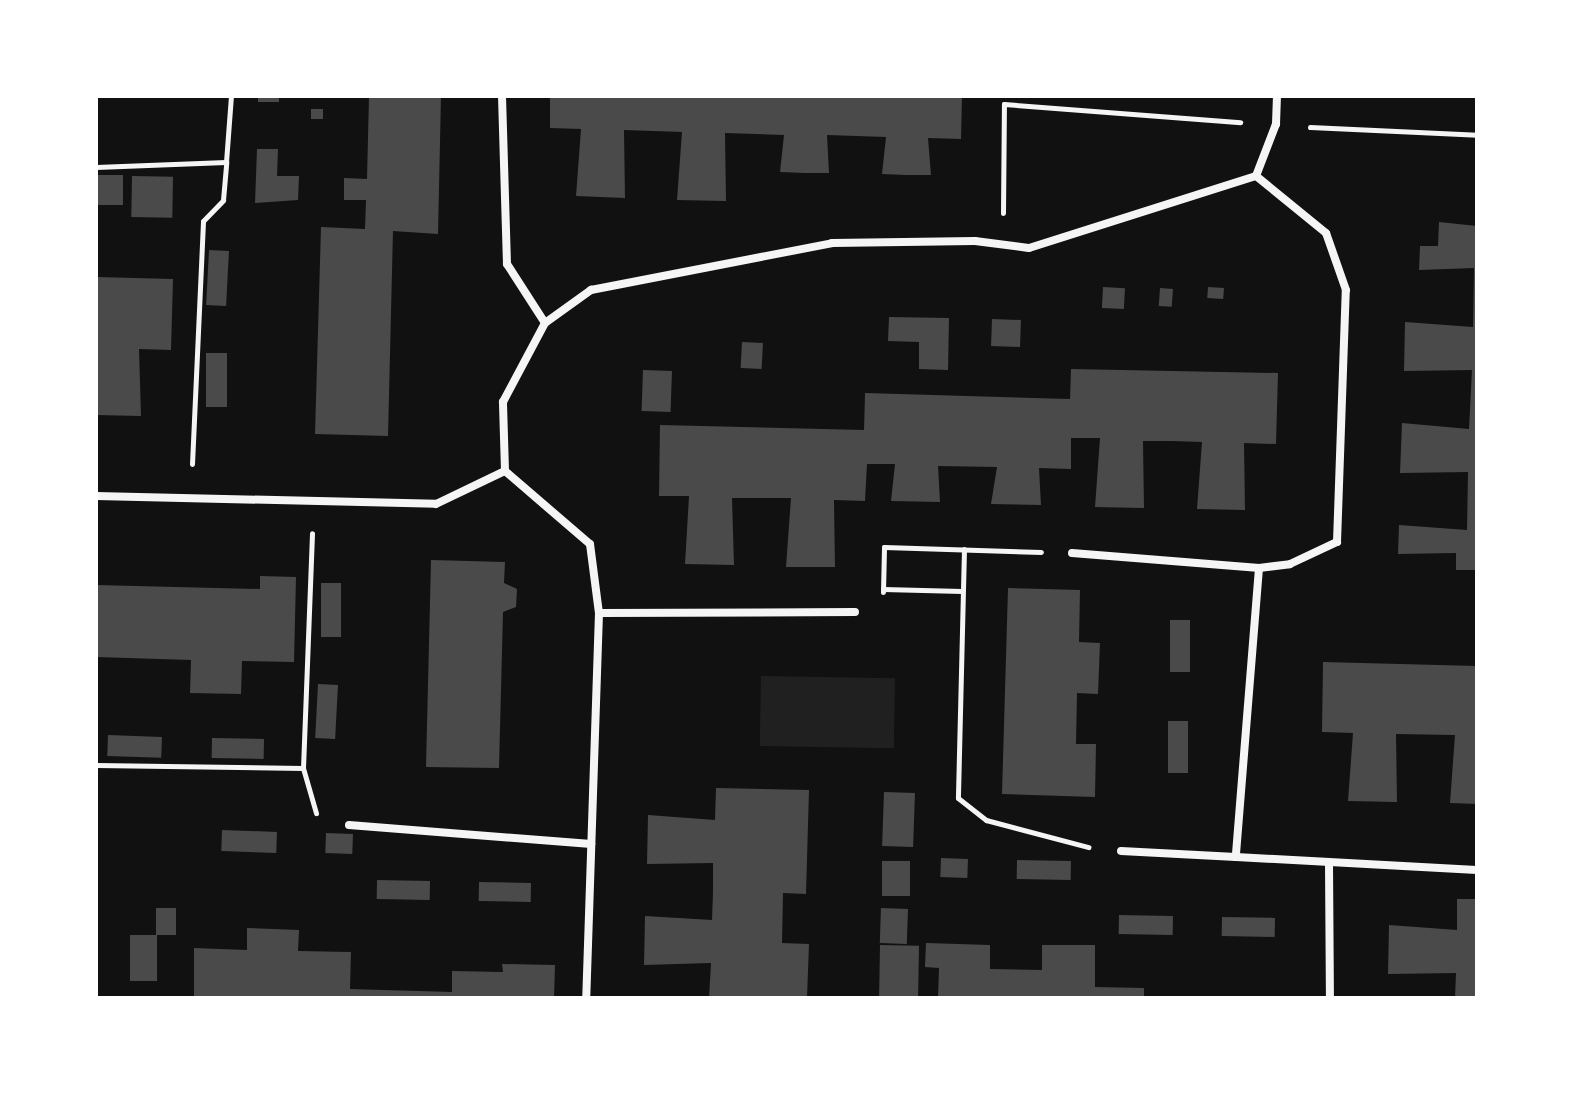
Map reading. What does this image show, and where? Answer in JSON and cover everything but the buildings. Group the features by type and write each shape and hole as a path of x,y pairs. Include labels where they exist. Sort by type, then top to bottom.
{"street":[{"path":"502,96 507,264 545,323"},
{"path":"1256,176 1276,124 1277,96"},
{"path":"586,998 599,613 590,544 505,471 503,402 545,323 591,290 832,243 1029,248 1256,176"},
{"path":"1072,553 1259,568 1290,564 1337,542 1346,290 1326,233 1256,176"},
{"path":"96,496 191,497 314,505 436,504 505,471"},
{"path":"1236,857 1259,568"},
{"path":"599,613 855,612"},
{"path":"349,825 591,844"},
{"path":"1121,851 1477,870"},
{"path":"1329,864 1330,998"}],"path":[{"path":"191,497 203,221 223,200 231,96"},
{"path":"1003,245 1004,104 1477,135"},
{"path":"96,167 226,162"},
{"path":"314,505 303,768 317,814 339,817 349,825"},
{"path":"855,612 883,613 884,547 1072,553"},
{"path":"964,549 958,798 986,820 1029,835 1121,851"},
{"path":"883,589 962,591"},
{"path":"96,765 303,768"}],"shaded area":[{"path":"761,676 895,678 894,748 760,746"}]}
